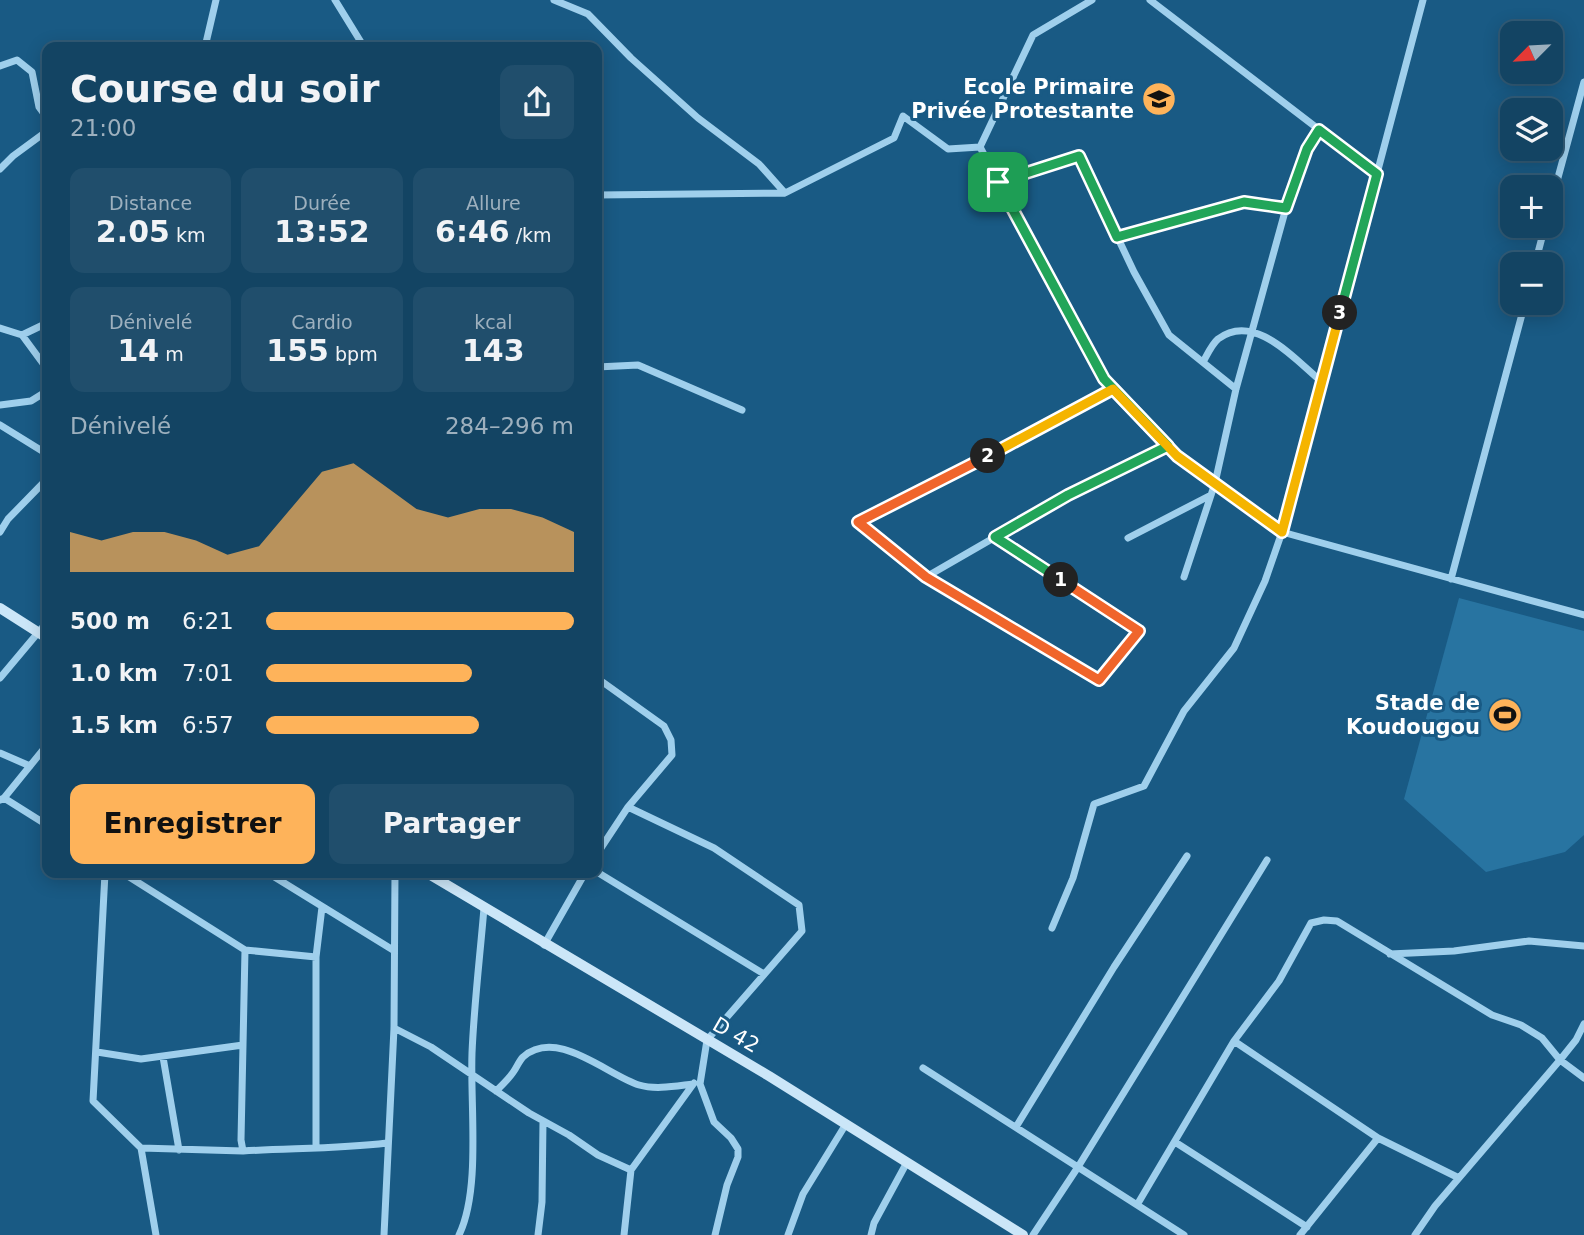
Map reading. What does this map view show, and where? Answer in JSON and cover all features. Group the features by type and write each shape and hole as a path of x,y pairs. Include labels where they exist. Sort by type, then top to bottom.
{"street":[{"path":"205,0 216,3 206,42"},
{"path":"335,0 360,42"},
{"path":"554,0 588,14 631,58 698,118 759,164 785,193"},
{"path":"980,148 1033,35 1092,0"},
{"path":"1150,0 1377,174"},
{"path":"1052,928 1073,878 1094,804 1144,786 1184,711 1234,648 1265,581 1282,532 1423,0"},
{"path":"0,65 17,60 32,72 42,111"},
{"path":"1559,175 1584,82"},
{"path":"602,195 785,193 894,138 902,116 948,149 980,148"},
{"path":"1184,577 1215,483 1236,388 1286,208 1307,149 1319,130"},
{"path":"0,169 42,135"},
{"path":"980,148 1104,379 1177,456 1282,532 1584,615"},
{"path":"998,182 1079,156 1117,237 1169,335 1236,388"},
{"path":"1117,237 1244,202 1286,208"},
{"path":"1451,579 1522,315"},
{"path":"22,335 42,325"},
{"path":"0,328 22,335 42,362"},
{"path":"1203,362 1217,340 1238,330 1252,331 1271,341 1322,382"},
{"path":"602,367 638,365 742,410"},
{"path":"995,537 1139,631 1099,680 926,577 858,522 1002,450 1113,389"},
{"path":"0,405 31,401 42,394"},
{"path":"0,425 42,451"},
{"path":"926,577 1068,495 1168,446"},
{"path":"0,532 8,519 42,484"},
{"path":"1128,538 1211,495"},
{"path":"0,608 42,634"},
{"path":"0,678 42,637"},
{"path":"602,682 664,726 671,740 672,755 628,807 602,846"},
{"path":"42,751 2,799 42,822"},
{"path":"0,753 30,766"},
{"path":"628,807 713,848 799,905 802,931 707,1040 700,1084 714,1122 738,1149 715,1235"},
{"path":"1016,1127 1114,967 1187,856"},
{"path":"1033,1235 1078,1167 1267,860"},
{"path":"602,875 764,974"},
{"path":"105,878 93,1101 141,1148 156,1235"},
{"path":"131,878 245,950 316,957"},
{"path":"276,878 393,950"},
{"path":"384,1235 394,1028 395,878"},
{"name":"D 42","path":"435,878 846,1124 1023,1235"},
{"path":"544,944 582,878"},
{"path":"316,1148 316,957 322,907"},
{"path":"459,1235 467,1218 471,1166 472,1075 484,908"},
{"path":"1138,1205 1234,1041 1279,981 1311,923 1337,921 1492,1015 1521,1025 1542,1038 1560,1060 1584,1077"},
{"path":"1389,954 1454,951 1529,941 1584,946"},
{"path":"243,1151 241,1140 245,950"},
{"path":"1415,1235 1435,1206 1560,1060 1576,1040 1584,1024"},
{"path":"394,1028 431,1047 598,1155 631,1170"},
{"path":"1234,1041 1378,1138 1459,1178"},
{"path":"97,1052 141,1059 243,1045"},
{"path":"496,1091 513,1074 522,1058 535,1050 557,1048 583,1055 639,1085 656,1087 693,1084"},
{"path":"163,1057 178,1150"},
{"path":"923,1068 1184,1235"},
{"path":"624,1235 631,1170 700,1074"},
{"path":"538,1235 542,1202 543,1121"},
{"path":"788,1235 803,1194 846,1124"},
{"path":"1300,1235 1378,1138"},
{"path":"1175,1142 1307,1227"},
{"path":"141,1148 243,1151 352,1148 387,1143"},
{"path":"871,1235 874,1223 906,1164"}],"shaded area":[{"name":"Stade de Koudougou","path":"1459,598 1584,631 1584,835 1565,852 1486,872 1404,799"}],"place":[{"name":"Ecole Primaire Privée Protestante","path":"1159,99"},
{"name":"Stade de Koudougou","path":"1505,715"}],"route":[{"path":"998,182 1079,156 1117,237 1244,202 1286,208 1307,149 1319,130 1377,174 1282,532 1177,456 1168,446 1113,389 1002,450 858,522 926,577 1099,680 1139,631 995,537 1068,495 1168,446 1104,379 998,182"}]}
